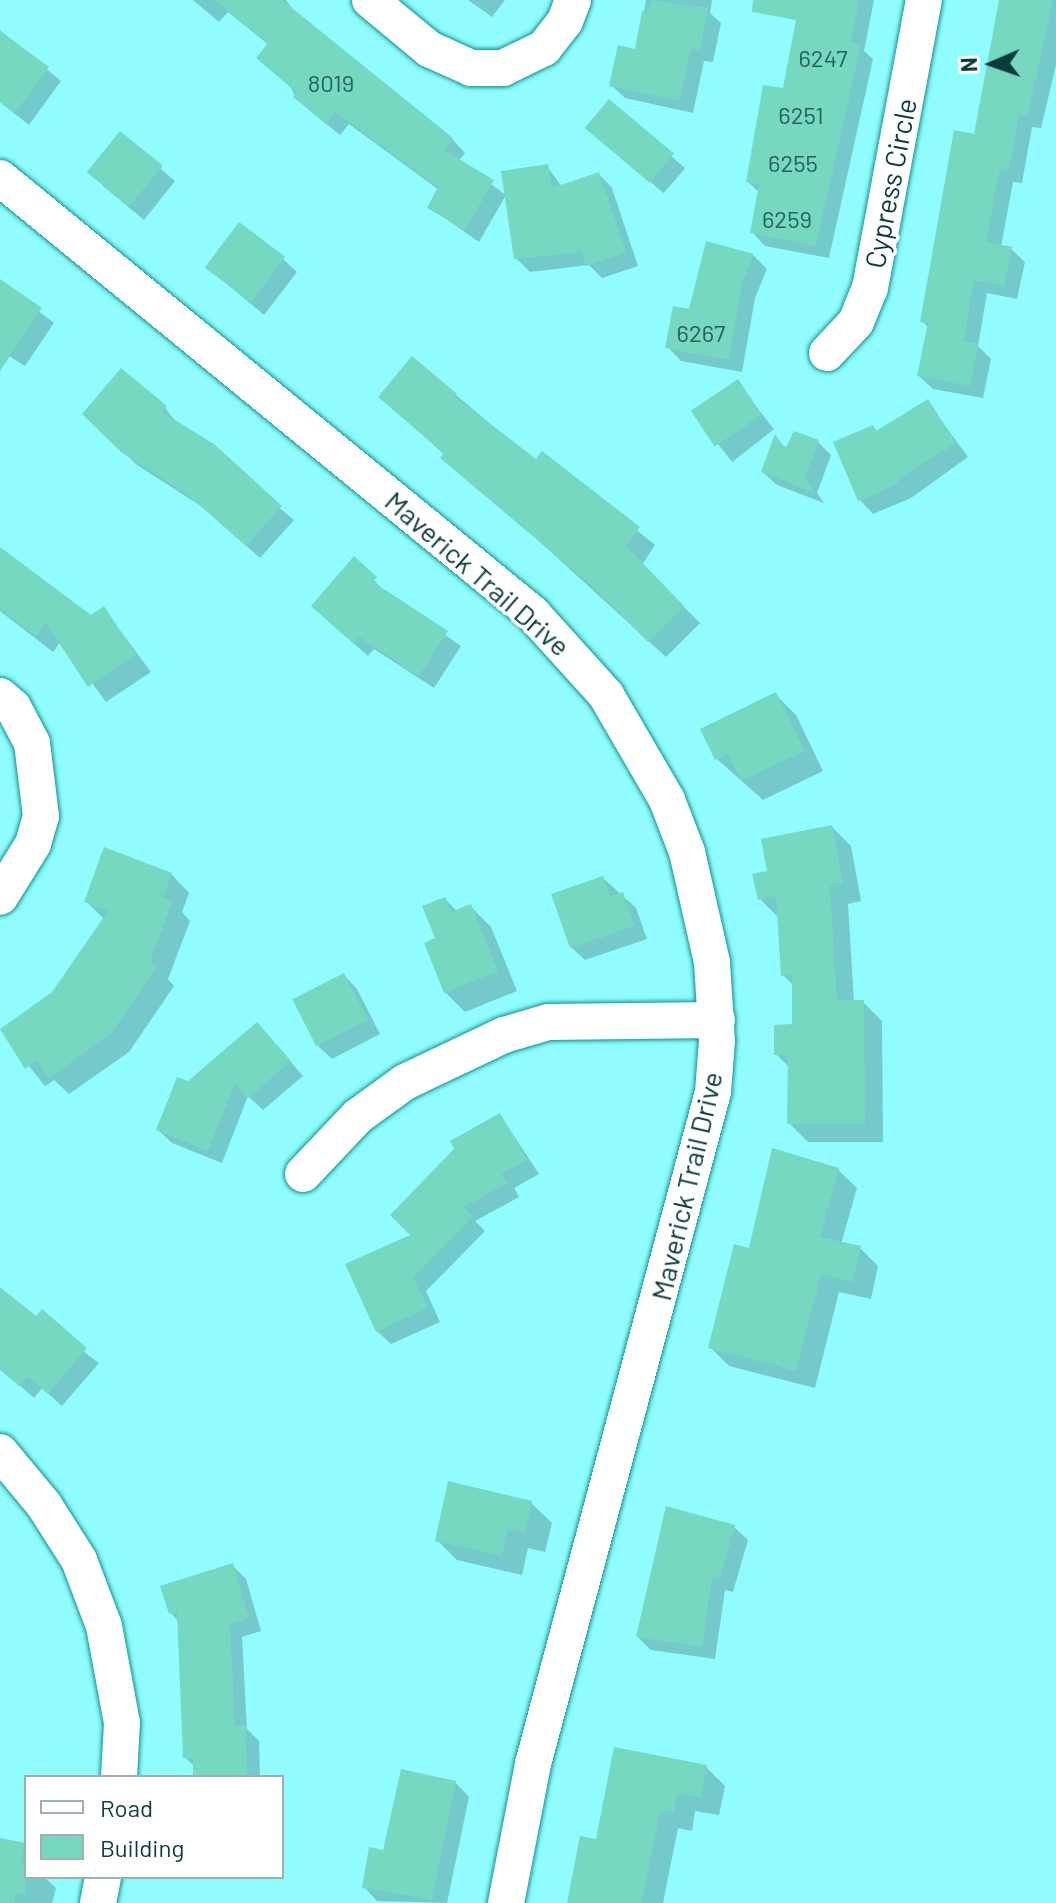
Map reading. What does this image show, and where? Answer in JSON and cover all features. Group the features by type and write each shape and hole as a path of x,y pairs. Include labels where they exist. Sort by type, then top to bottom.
{"street":[{"path":"370,0 457,65 503,68 522,61 555,36 573,0"},
{"name":"Cypress Circle","path":"827,353 856,322 870,288 924,0"},
{"name":"Maverick Trail Drive","path":"0,178 532,613 574,655 606,695 667,800 704,914 717,1020 713,1092 704,1138 533,1764 506,1903"},
{"path":"0,696 13,707 32,743 41,816 33,844 0,897"},
{"path":"303,1174 358,1116 405,1082 504,1035 548,1022 717,1020"},
{"path":"0,1452 44,1505 79,1560 104,1626 122,1723 119,1775"},
{"path":"98,1903 103,1879"}],"building":[{"path":"214,0 282,0 453,138 444,150 494,180 465,230 427,208 438,187 335,112 326,124 293,97 296,92 256,58 268,43"},
{"path":"651,0 708,8 700,50 691,48 680,101 609,86 618,45 635,49 642,11 648,12"},
{"path":"753,0 859,0 851,42 861,44 816,246 750,233 759,185 746,182 763,85 783,88 796,20 752,12"},
{"path":"999,0 1053,0 1028,116 1019,115 1009,171 1000,170 986,242 1012,247 1004,286 974,280 964,341 978,344 970,386 917,376 928,323 920,322 954,130 974,134"},
{"path":"0,31 49,67 15,113 0,102"},
{"path":"609,99 674,154 650,183 585,128"},
{"path":"120,131 163,166 129,207 87,172"},
{"path":"548,164 552,188 599,172 626,252 586,266 582,252 514,259 501,171"},
{"path":"239,222 285,257 251,302 205,268"},
{"path":"706,241 754,254 742,284 729,360 665,348 673,306 689,309"},
{"path":"0,279 42,308 0,371"},
{"path":"412,356 457,394 455,397 536,459 542,451 640,527 626,546 684,606 648,642 592,586 440,458 444,453 378,397"},
{"path":"121,368 167,406 162,412 214,444 282,506 246,546 188,495 121,452 82,414"},
{"path":"738,379 762,415 715,447 691,411"},
{"path":"928,399 956,443 897,480 899,484 858,501 833,442 873,425 876,431"},
{"path":"794,431 819,440 805,478 815,493 761,472 775,434 785,449"},
{"path":"0,547 91,615 104,606 136,655 88,687 46,623 36,637 0,608"},
{"path":"354,556 377,577 373,582 448,631 419,676 359,637 354,644 311,606"},
{"path":"776,692 805,751 741,781 728,754 715,760 700,729"},
{"path":"832,825 843,883 830,886 837,1000 864,1000 865,1124 787,1124 788,1055 774,1055 774,1025 792,1024 792,975 781,976 776,896 758,900 752,874 767,871 761,839"},
{"path":"104,847 172,873 163,897 173,901 150,961 157,966 111,1034 49,1078 37,1060 25,1069 0,1029 52,992 108,911 84,902"},
{"path":"603,876 610,896 623,892 635,926 570,948 551,894"},
{"path":"445,897 451,912 471,904 498,971 444,993 424,943 435,938 422,906"},
{"path":"344,973 368,1020 316,1047 292,999"},
{"path":"257,1022 291,1061 248,1098 235,1083 208,1151 156,1130 177,1077 188,1081"},
{"path":"500,1113 527,1160 502,1174 507,1183 464,1207 473,1216 413,1277 428,1308 376,1332 345,1264 410,1235 390,1215 454,1149 450,1141"},
{"path":"772,1148 839,1168 820,1237 861,1246 853,1282 821,1275 796,1371 708,1348 734,1244 749,1248"},
{"path":"0,1287 36,1316 42,1309 87,1348 48,1394 28,1377 19,1386 0,1370"},
{"path":"448,1481 532,1501 525,1533 508,1529 502,1556 435,1541"},
{"path":"666,1506 735,1525 720,1580 712,1578 702,1647 636,1637"},
{"path":"233,1563 249,1618 230,1624 235,1726 246,1725 247,1775 193,1775 193,1758 183,1758 177,1612 169,1614 160,1586"},
{"path":"614,1747 707,1765 701,1798 677,1793 674,1814 660,1811 642,1903 567,1903 580,1836 596,1839"},
{"path":"401,1769 456,1781 432,1900 362,1888 369,1847 383,1850"},
{"path":"0,1838 24,1843 21,1863 24,1864 26,1895 16,1892 14,1903 0,1903"}]}
